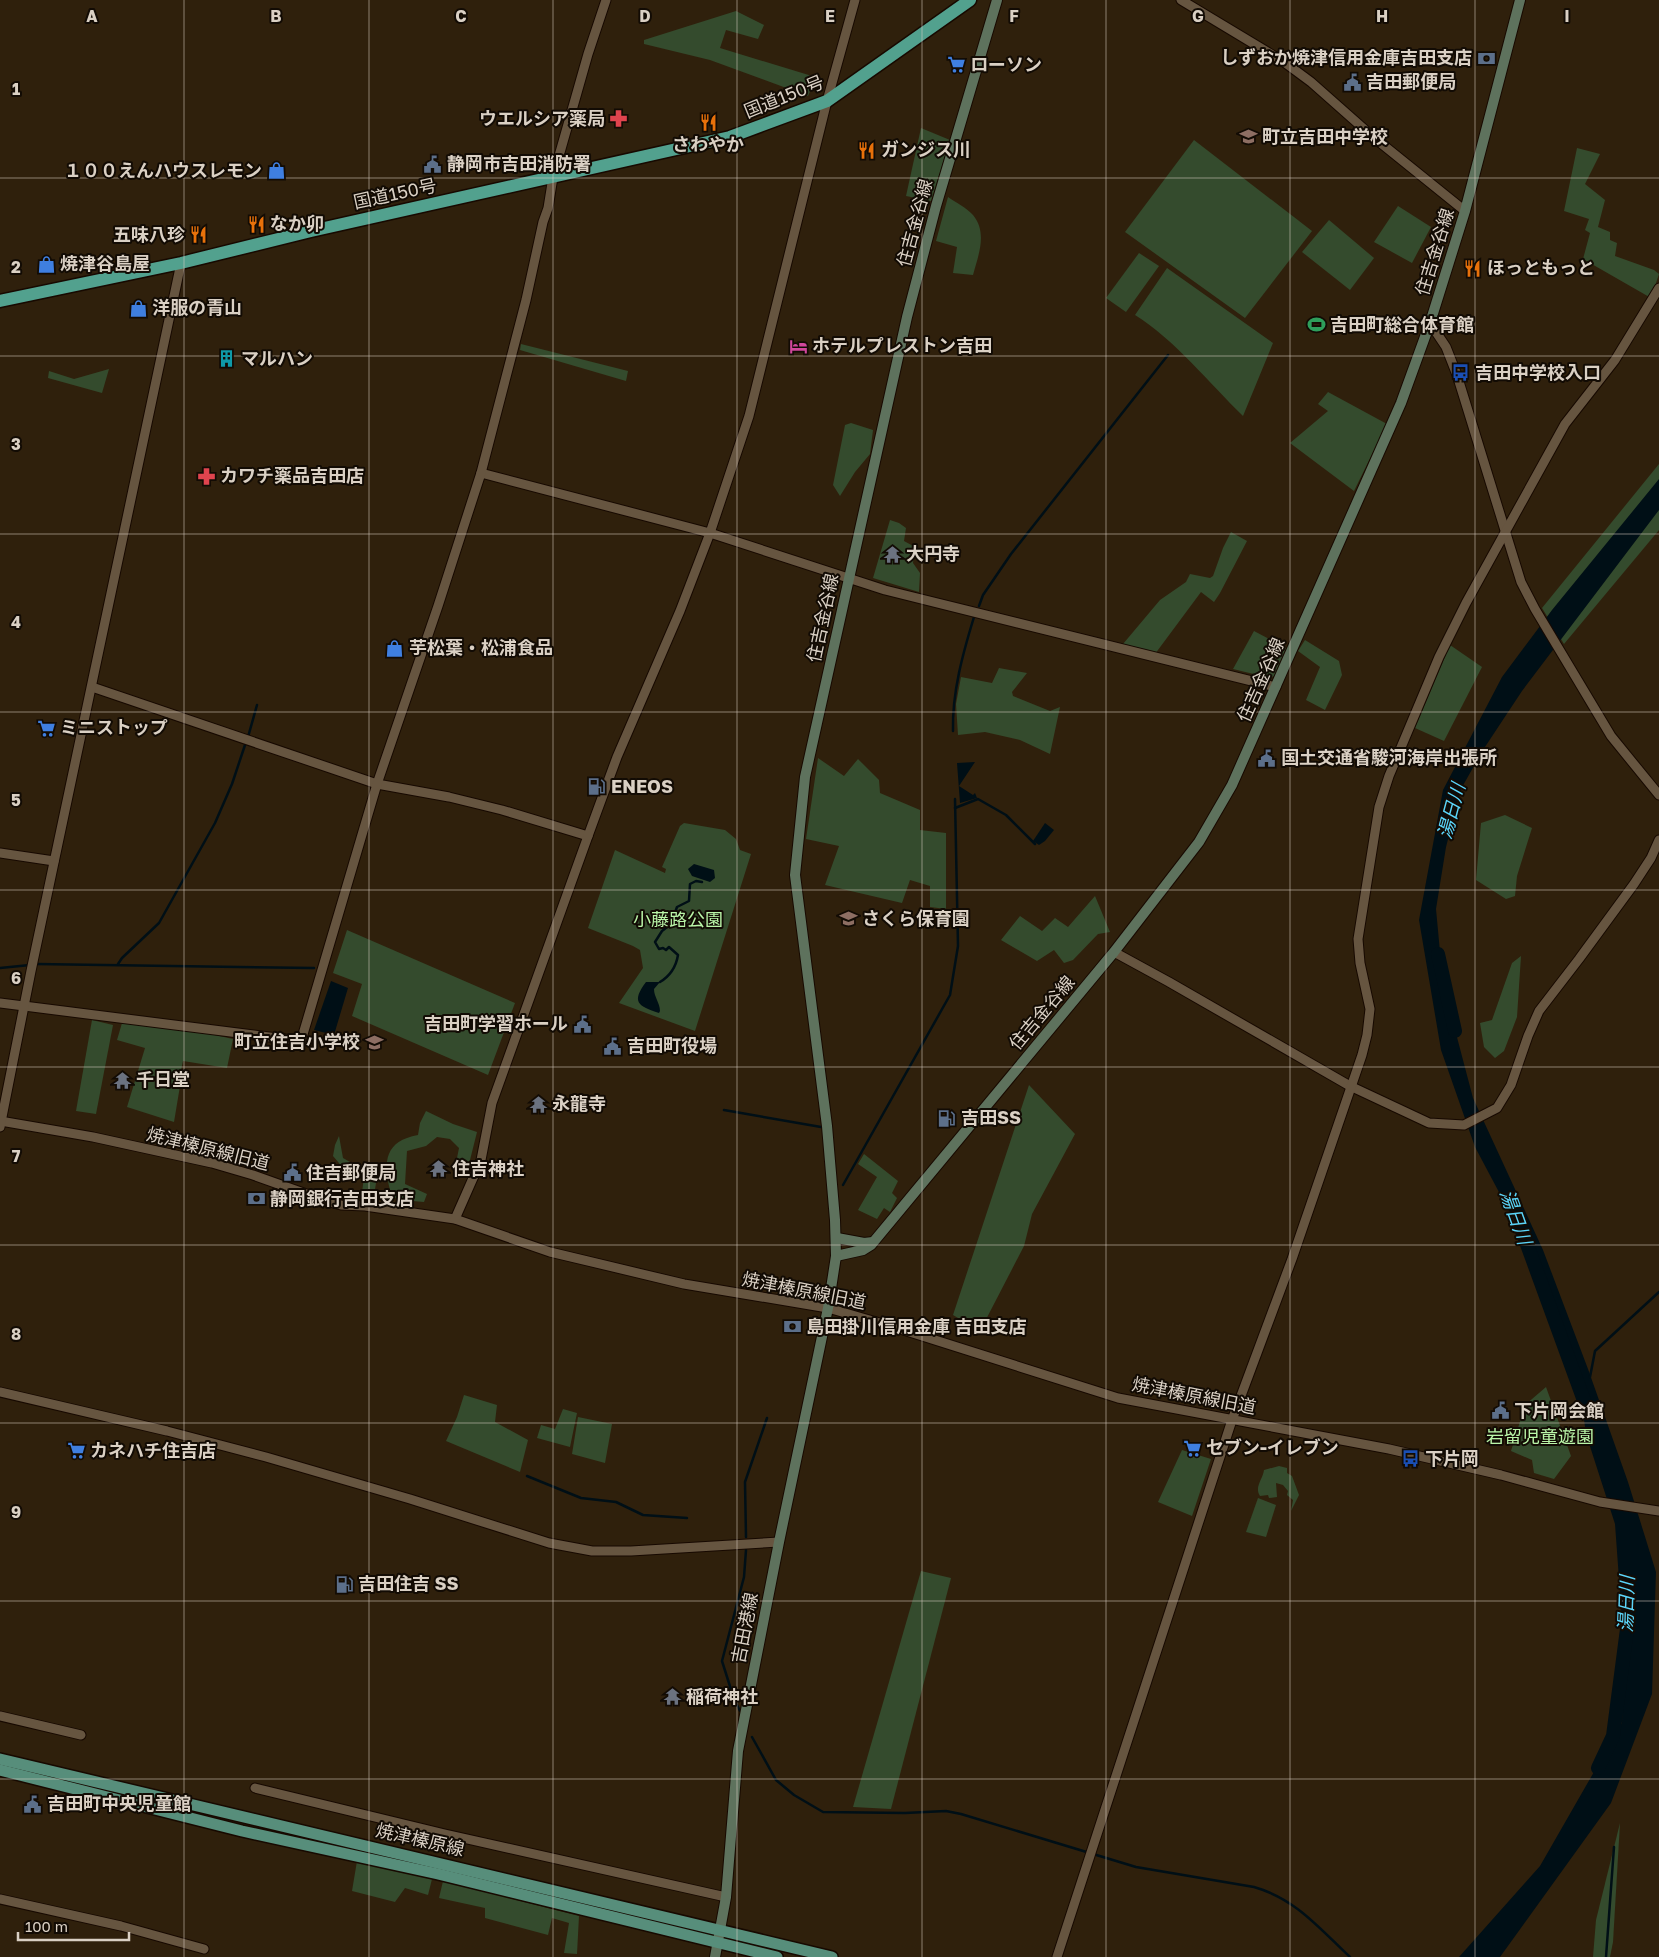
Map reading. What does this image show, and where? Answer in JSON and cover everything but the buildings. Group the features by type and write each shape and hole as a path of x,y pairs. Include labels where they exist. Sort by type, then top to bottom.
{"highway":[{"name":"国道150号","path":"0,301 181,263 311,231 730,137 827,101 970,0"}],"main road":[{"name":"住吉金谷線","path":"828,1308 837,1238 827,1126 795,875 805,777 918,272 964,107 997,0"},
{"name":"住吉金谷線","path":"836,1256 868,1248 1114,952 1199,842 1232,785 1401,403 1430,323 1465,211 1520,0"},
{"path":"837,1238 864,1243 873,1242"},
{"name":"吉田港線","path":"715,1957 726,1897 733,1796 747,1703 828,1308"},
{"name":"焼津榛原線","path":"0,1759 832,1957"},
{"name":"焼津榛原線","path":"0,1770 242,1831 593,1911 717,1944 777,1957"}],"street":[{"path":"0,1003 301,1040 377,784 435,616 481,473 526,300 543,222 548,208 552,177 606,0"},
{"path":"455,1219 481,1160 492,1103 588,836 617,757 680,611 710,533 749,416 827,101 855,0"},
{"path":"1181,0 1284,62 1311,82 1372,136 1465,211"},
{"path":"0,1123 181,263"},
{"path":"1057,1957 1232,1420 1292,1259 1362,1055 1370,1009 1360,964 1358,939 1379,807 1404,738 1439,657 1466,603 1566,424 1615,360 1659,288"},
{"path":"1430,323 1446,347 1457,375 1521,582 1537,614 1611,736 1659,795"},
{"path":"481,473 710,533 848,579 922,600 1276,687"},
{"path":"92,687 377,784 449,797 502,810 588,836"},
{"path":"1114,952 1350,1086 1429,1123 1464,1125 1497,1108 1511,1085 1539,1011 1634,884 1651,858 1659,840"},
{"path":"0,853 54,861"},
{"name":"焼津榛原線旧道","path":"0,1123 93,1138 212,1163 341,1205 365,1206 455,1219 550,1252 684,1284 828,1308 1118,1398 1389,1449 1600,1502 1657,1510"},
{"path":"0,1392 158,1428 266,1457 410,1499 548,1543 592,1551 631,1551 779,1542"},
{"path":"0,1716 81,1735"},
{"path":"255,1788 445,1834 726,1897"},
{"path":"0,1899 120,1926 204,1949"}],"green space":[{"path":"736,11 764,25 758,39 726,30 720,48 812,76 815,80 808,96 710,60 644,44 644,40"},
{"path":"921,128 950,140 931,201 906,196"},
{"path":"1194,140 1312,231 1245,318 1125,232"},
{"path":"1577,148 1600,154 1585,184 1605,200 1598,227 1610,232 1610,240 1617,243 1615,256 1654,270 1659,274 1651,298 1583,259 1590,233 1585,230 1589,219 1564,211"},
{"path":"948,197 970,212 978,222 981,237 973,275 953,273 957,247 936,241"},
{"path":"1398,206 1431,227 1412,263 1374,242"},
{"path":"1329,220 1374,258 1350,290 1302,252"},
{"path":"1139,253 1159,266 1126,312 1106,298"},
{"path":"1167,268 1273,343 1243,416 1178,349 1164,336 1135,315"},
{"path":"521,344 628,371 626,381 520,350"},
{"path":"109,369 102,393 48,378 49,371 74,379"},
{"path":"1328,392 1387,424 1354,491 1290,443 1328,411 1318,404"},
{"path":"851,423 873,430 870,454 855,472 840,496 833,485 845,425"},
{"path":"1659,464 1659,530 1564,644 1542,608"},
{"path":"890,520 906,528 904,541 915,547 913,563 920,573 919,592 873,578"},
{"path":"1231,532 1247,541 1214,602 1201,592 1155,654 1123,644 1160,600 1186,582 1190,574 1210,578 1213,576"},
{"path":"1254,631 1286,648 1274,676 1270,678 1233,669"},
{"path":"1305,640 1339,661 1342,675 1325,710 1306,700 1320,667 1298,651"},
{"path":"1450,645 1482,667 1444,741 1415,728"},
{"path":"999,668 1027,673 1012,692 1013,696 1050,711 1060,707 1050,754 1020,740 985,732 958,735 956,704 961,677 992,683"},
{"path":"818,758 844,776 858,759 879,780 880,793 920,810 920,830 946,833 946,909 930,907 930,886 910,880 902,903 825,885 839,846 806,839"},
{"path":"1505,815 1532,828 1517,876 1515,896 1506,899 1476,880 1481,823"},
{"name":"小藤路公園","path":"684,823 725,830 736,839 740,850 751,854 695,1031 619,1003 643,968 640,950 588,928 615,850 665,873 666,869 662,867 680,826"},
{"path":"1095,896 1110,932 1098,934 1073,960 1064,963 1054,950 1037,961 1001,940 1020,916 1042,931 1055,918 1068,927"},
{"path":"347,930 515,1003 488,1075 352,1016 362,984 333,973"},
{"path":"1521,956 1517,1017 1504,1051 1495,1058 1484,1047 1480,1023 1492,1020 1512,963"},
{"path":"92,1020 113,1025 96,1114 76,1111"},
{"path":"122,1023 192,1030 233,1039 227,1068 183,1061 178,1084 180,1086 174,1122 127,1107 145,1048 117,1040"},
{"path":"1029,1085 1075,1134 1032,1214 1024,1246 980,1331 953,1315"},
{"path":"426,1111 453,1124 477,1132 468,1168 459,1167 457,1158 459,1148 450,1139 437,1137 426,1146 407,1151 405,1184 427,1194 424,1202 401,1200 387,1195 390,1190 387,1170 389,1154 399,1142 418,1135 420,1123"},
{"path":"339,1136 343,1158 357,1166 371,1166 376,1183 374,1196 367,1197 362,1193 364,1176 344,1169 333,1156"},
{"path":"864,1154 898,1181 892,1193 897,1198 890,1212 884,1208 877,1219 858,1210 877,1177 858,1164"},
{"name":"岩留児童遊園","path":"1546,1387 1571,1456 1554,1479 1534,1473 1532,1460 1511,1451 1525,1405"},
{"path":"464,1395 497,1405 495,1422 528,1440 520,1472 446,1441"},
{"path":"563,1409 577,1413 570,1447 537,1438 541,1425 555,1429"},
{"path":"578,1417 612,1424 605,1463 572,1454"},
{"path":"1182,1450 1211,1459 1192,1516 1158,1502"},
{"path":"1279,1466 1287,1468 1287,1473 1292,1476 1299,1495 1291,1511 1293,1500 1287,1495 1288,1491 1283,1485 1276,1483 1277,1497 1269,1498 1268,1495 1260,1496 1258,1493 1258,1486 1264,1470"},
{"path":"1258,1498 1276,1505 1266,1537 1246,1532"},
{"path":"921,1571 951,1578 891,1809 853,1807"},
{"path":"1620,1823 1613,1942 1610,1957 1593,1957 1596,1920"},
{"path":"357,1861 432,1879 428,1895 405,1888 395,1902 352,1891"},
{"path":"443,1881 579,1916 577,1954 564,1953 569,1923 552,1918 548,1935 485,1918 485,1908 439,1898"}],"water":[{"path":"1659,479 1659,510 1522,691 1483,750 1461,789 1446,847 1436,909 1443,984 1473,1098 1543,1250 1628,1482 1656,1572 1652,1694 1611,1803 1500,1957 1459,1957 1540,1866 1622,1723 1624,1648 1615,1524 1586,1434 1580,1390 1543,1275 1475,1147 1441,1050 1419,920 1443,790 1502,677 1552,610"},
{"path":"975,762 959,786 973,795 975,793 977,798 960,803 957,763"},
{"path":"1045,823 1054,830 1039,845 1033,841"},
{"path":"694,864 714,870 715,878 710,882 692,876 688,869"},
{"path":"331,981 348,988 334,1035 314,1030"},
{"path":"646,982 660,982 654,989 660,1008 659,1013 646,1008 639,1002 639,994"}],"waterway":[{"path":"979,606 983,595 1011,554 1168,355"},
{"path":"953,731 956,687 974,617"},
{"path":"248,737 257,705"},
{"path":"118,964 159,923 215,823 232,784 246,742"},
{"path":"843,1185 950,995 958,946 955,799"},
{"path":"955,808 978,799 1006,815 1035,844"},
{"path":"660,982 672,971 678,955 669,947 666,950 663,948 659,949 655,942 662,931 671,924 677,907 689,901 690,884 696,881 702,882"},
{"name":"湯日川","path":"1438,954 1455,1031"},
{"path":"36,964 314,968"},
{"path":"0,968 30,965"},
{"path":"724,1110 821,1127"},
{"name":"湯日川","path":"1521,1228 1586,1406"},
{"path":"1590,1377 1595,1351 1659,1292"},
{"path":"746,1537 745,1482 767,1418"},
{"path":"527,1476 581,1498 616,1502 643,1515 687,1518"},
{"path":"740,1711 734,1699 722,1661 744,1577 746,1550"},
{"name":"湯日川","path":"1598,1768 1613,1736 1627,1629"},
{"path":"752,1737 776,1780 794,1795 823,1812 905,1813 946,1811 1136,1867 1254,1887 1269,1892 1295,1907 1350,1957"},
{"path":"1606,1957 1614,1847"}],"place":[{"name":"しずおか焼津信用金庫吉田支店","path":"1486,58"},
{"name":"ローソン","path":"956,65"},
{"name":"吉田郵便局","path":"1352,82"},
{"name":"ウエルシア薬局","path":"619,119"},
{"name":"さわやか","path":"708,122"},
{"name":"町立吉田中学校","path":"1248,137"},
{"name":"ガンジス川","path":"867,150"},
{"name":"静岡市吉田消防署","path":"433,164"},
{"name":"１００えんハウスレモン","path":"276,171"},
{"name":"なか卯","path":"256,224"},
{"name":"五味八珍","path":"199,235"},
{"name":"焼津谷島屋","path":"46,264"},
{"name":"ほっともっと","path":"1473,268"},
{"name":"洋服の青山","path":"138,308"},
{"name":"吉田町総合体育館","path":"1316,325"},
{"name":"ホテルプレストン吉田","path":"798,346"},
{"name":"マルハン","path":"227,359"},
{"name":"吉田中学校入口","path":"1461,373"},
{"name":"カワチ薬品吉田店","path":"206,476"},
{"name":"大円寺","path":"892,554"},
{"name":"芋松葉・松浦食品","path":"395,648"},
{"name":"ミニストップ","path":"46,728"},
{"name":"国土交通省駿河海岸出張所","path":"1267,758"},
{"name":"ENEOS","path":"597,787"},
{"name":"さくら保育園","path":"848,919"},
{"name":"吉田町学習ホール","path":"582,1024"},
{"name":"町立住吉小学校","path":"374,1042"},
{"name":"吉田町役場","path":"613,1046"},
{"name":"千日堂","path":"122,1080"},
{"name":"永龍寺","path":"538,1104"},
{"name":"吉田SS","path":"947,1118"},
{"name":"住吉神社","path":"438,1169"},
{"name":"住吉郵便局","path":"292,1173"},
{"name":"静岡銀行吉田支店","path":"256,1199"},
{"name":"島田掛川信用金庫 吉田支店","path":"792,1327"},
{"name":"下片岡会館","path":"1500,1411"},
{"name":"セブン-イレブン","path":"1192,1448"},
{"name":"カネハチ住吉店","path":"76,1451"},
{"name":"下片岡","path":"1411,1459"},
{"name":"吉田住吉 SS","path":"344,1584"},
{"name":"稲荷神社","path":"672,1697"},
{"name":"吉田町中央児童館","path":"33,1804"}]}
